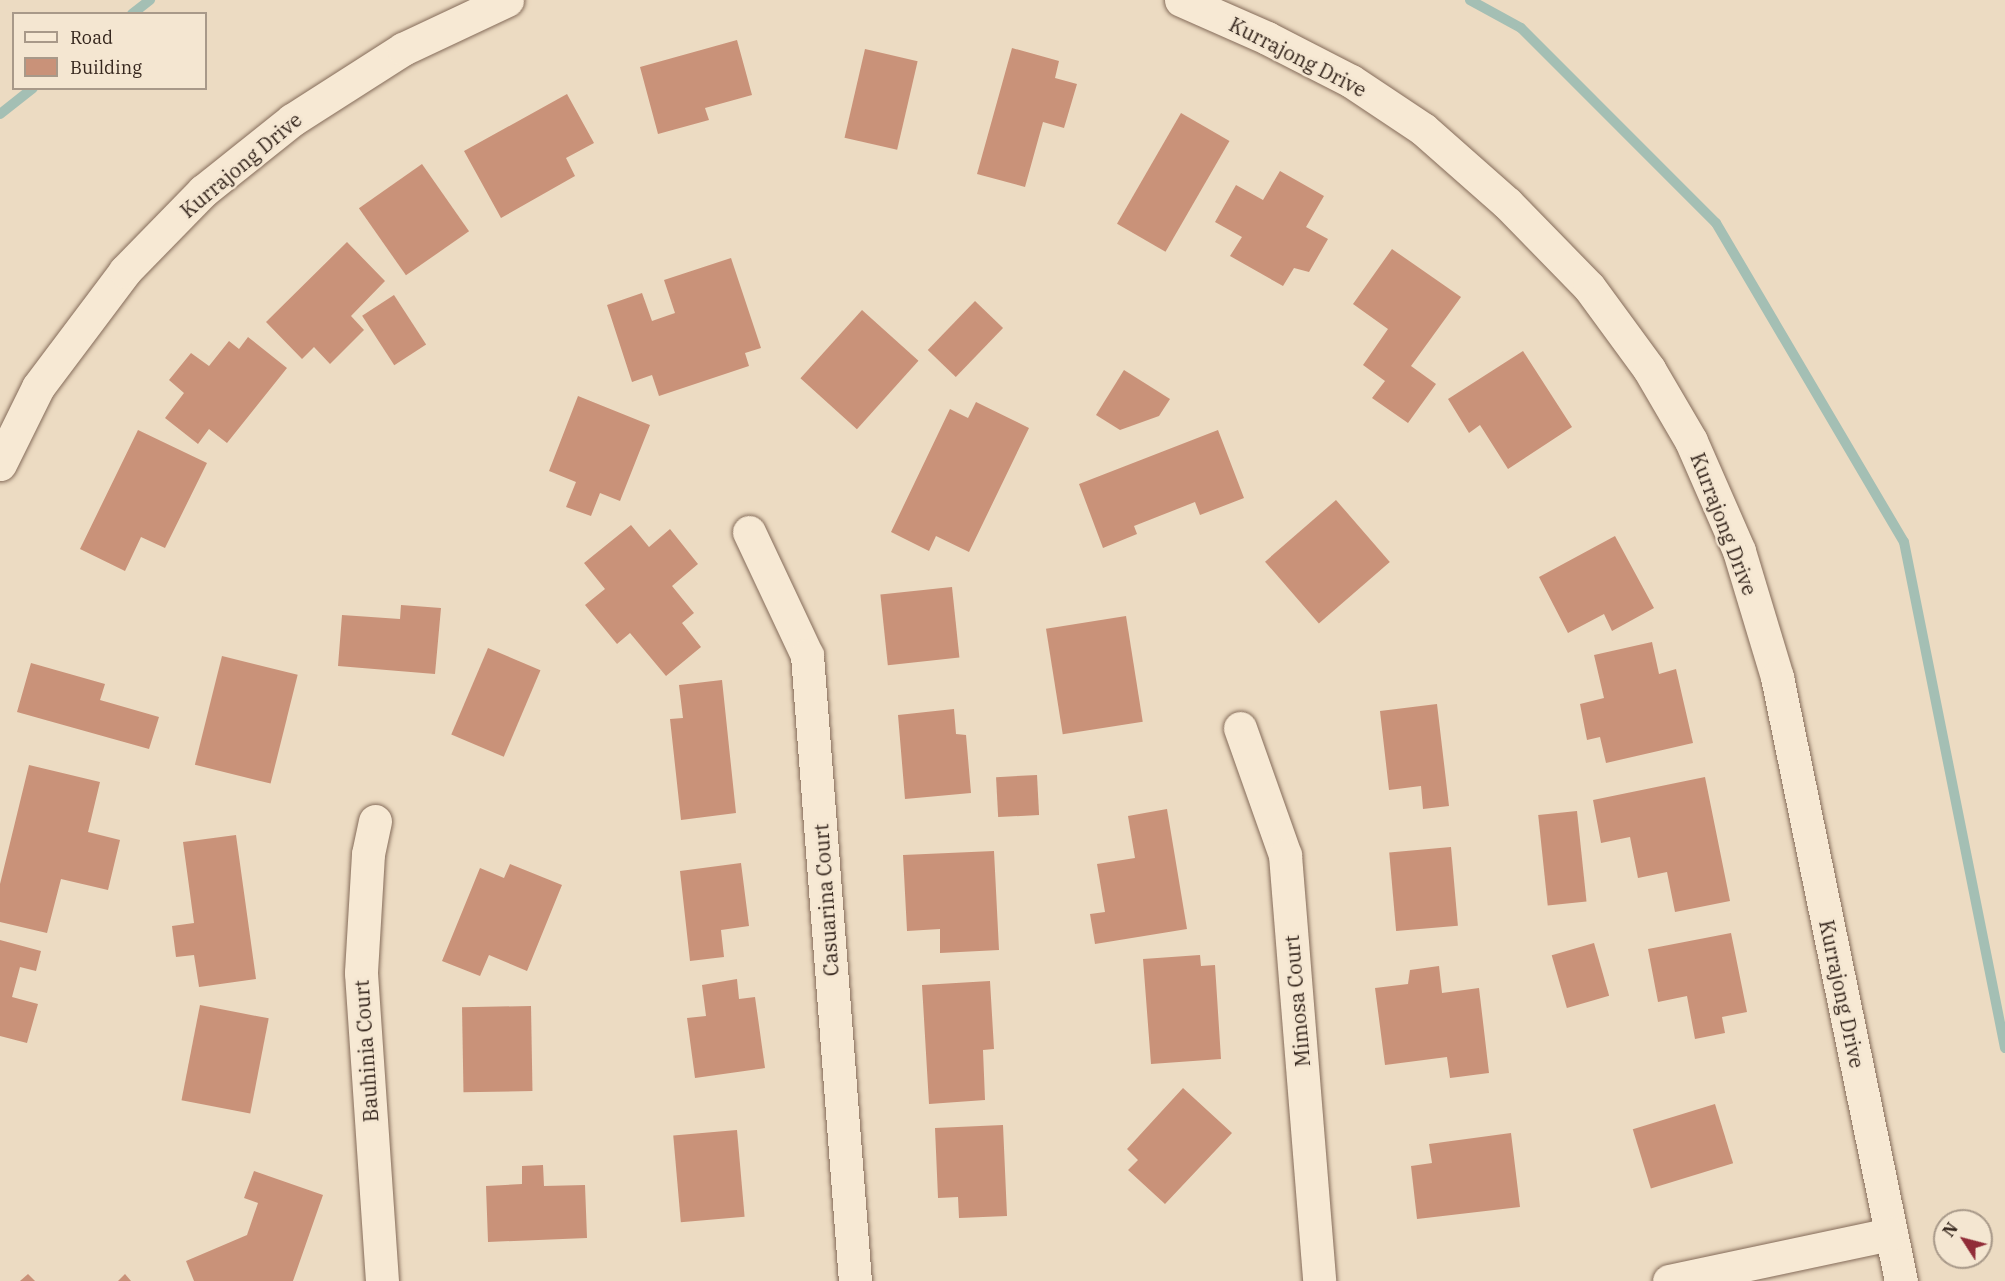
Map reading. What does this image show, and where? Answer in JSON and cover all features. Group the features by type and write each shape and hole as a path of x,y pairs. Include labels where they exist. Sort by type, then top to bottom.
{"street":[{"name":"Kurrajong Drive","path":"0,464 45,378 125,271 203,192 292,120 403,49 507,0"},
{"name":"Kurrajong Drive","path":"1181,0 1267,38 1351,81 1423,129 1507,203 1589,287 1649,369 1691,441 1739,551 1777,677 1901,1281"},
{"name":"Casuarina Court","path":"749,532 807,655 855,1281"},
{"name":"Mimosa Court","path":"1240,728 1286,855 1319,1281"},
{"name":"Bauhinia Court","path":"375,821 368,854 361,973 382,1281"},
{"path":"1669,1281 1891,1234"}],"building":[{"path":"737,40 752,95 705,108 709,120 658,134 640,67"},
{"path":"1012,48 1059,61 1055,78 1077,84 1064,128 1043,122 1025,187 977,174"},
{"path":"865,49 918,61 897,150 845,138"},
{"path":"567,94 594,143 566,158 575,176 501,218 464,151"},
{"path":"1181,113 1229,141 1165,252 1117,224"},
{"path":"422,164 469,231 406,275 359,208"},
{"path":"1280,171 1324,196 1306,227 1328,239 1309,272 1294,268 1283,286 1230,256 1242,237 1215,222 1236,185 1263,200"},
{"path":"347,242 385,281 351,316 364,330 330,364 314,347 302,359 266,322"},
{"path":"1392,249 1461,297 1411,366 1436,384 1408,423 1372,398 1385,381 1363,365 1388,329 1353,304"},
{"path":"731,258 761,348 745,353 749,366 659,396 652,375 632,382 607,305 642,293 652,321 675,313 664,280"},
{"path":"394,295 426,344 394,365 362,316"},
{"path":"975,301 1003,328 956,377 928,350"},
{"path":"862,310 918,361 857,429 800,378"},
{"path":"248,337 287,368 227,443 209,429 198,444 165,418 184,393 169,380 191,353 209,366 229,341 239,349"},
{"path":"1523,351 1572,427 1508,469 1480,425 1469,433 1448,399"},
{"path":"1124,370 1170,399 1159,416 1120,430 1096,415"},
{"path":"578,396 650,425 620,501 600,493 591,516 566,507 576,482 549,471"},
{"path":"976,402 1029,428 969,552 936,536 929,551 891,532 950,409 968,418"},
{"path":"138,430 207,463 165,548 141,537 125,571 80,549"},
{"path":"1218,430 1244,498 1200,515 1195,502 1134,526 1137,534 1103,548 1079,484"},
{"path":"1336,500 1390,562 1319,624 1265,562"},
{"path":"631,525 649,547 670,529 698,564 672,586 694,613 682,623 701,647 666,676 630,633 617,644 585,605 605,589 584,563"},
{"path":"1615,536 1654,608 1612,631 1604,614 1568,633 1539,577"},
{"path":"952,587 959,658 888,665 880,595"},
{"path":"401,605 441,608 435,674 338,666 342,615 400,619"},
{"path":"1126,616 1143,722 1063,734 1046,629"},
{"path":"1652,642 1659,674 1676,669 1693,743 1606,763 1600,737 1587,740 1580,704 1604,698 1594,655"},
{"path":"488,648 540,670 504,757 451,735"},
{"path":"222,656 298,675 271,784 195,765"},
{"path":"31,663 105,684 100,700 159,717 149,749 17,712"},
{"path":"722,680 736,813 681,820 670,719 683,718 679,685"},
{"path":"1437,704 1449,806 1423,809 1421,786 1389,790 1380,711"},
{"path":"954,709 956,734 966,735 971,793 905,799 898,715"},
{"path":"29,765 100,782 88,832 120,840 108,890 61,879 47,933 0,922 0,884"},
{"path":"1037,775 1039,815 998,817 996,777"},
{"path":"1705,777 1730,901 1675,912 1667,872 1638,878 1630,837 1601,843 1593,800"},
{"path":"1167,809 1187,929 1095,944 1090,914 1105,912 1097,864 1135,858 1128,816"},
{"path":"1577,811 1587,902 1548,906 1538,815"},
{"path":"236,835 256,979 199,987 194,955 176,957 172,926 194,923 183,842"},
{"path":"1451,847 1458,926 1396,931 1389,852"},
{"path":"994,851 999,950 940,953 940,929 907,931 903,855"},
{"path":"741,863 749,926 721,930 724,957 690,961 680,871"},
{"path":"510,864 562,885 527,971 489,955 480,976 442,961 480,868 504,878"},
{"path":"1731,933 1747,1012 1722,1017 1725,1033 1695,1039 1687,996 1658,1002 1648,949"},
{"path":"0,940 41,951 36,971 20,967 12,997 38,1004 27,1043 0,1036"},
{"path":"1594,943 1609,996 1567,1008 1552,955"},
{"path":"1200,955 1201,966 1215,965 1221,1059 1151,1064 1143,959"},
{"path":"1439,966 1442,993 1479,988 1489,1073 1450,1078 1447,1057 1385,1065 1375,988 1408,984 1410,970"},
{"path":"737,979 739,999 755,997 765,1068 695,1078 687,1018 706,1016 702,985"},
{"path":"990,981 994,1049 983,1050 985,1100 929,1104 922,985"},
{"path":"200,1005 269,1018 250,1114 181,1100"},
{"path":"531,1006 532,1091 463,1092 462,1007"},
{"path":"1183,1088 1232,1133 1165,1204 1128,1170 1138,1160 1127,1149"},
{"path":"1715,1104 1733,1163 1651,1188 1633,1129"},
{"path":"1003,1125 1007,1216 959,1218 958,1197 938,1198 935,1128"},
{"path":"737,1130 745,1217 681,1222 673,1136"},
{"path":"1511,1133 1520,1207 1417,1219 1411,1166 1432,1163 1429,1144"},
{"path":"543,1165 544,1186 585,1185 587,1238 488,1242 486,1186 522,1184 522,1166"},
{"path":"254,1171 323,1195 293,1281 194,1281 186,1261 247,1235 258,1203 244,1198"},
{"path":"28,1274 35,1281 20,1281"},
{"path":"125,1274 131,1281 118,1281"}],"waterway":[{"path":"135,12 150,0"},
{"path":"1470,0 1521,28 1716,223 1904,542 2005,1048"},
{"path":"0,114 30,90"}]}
